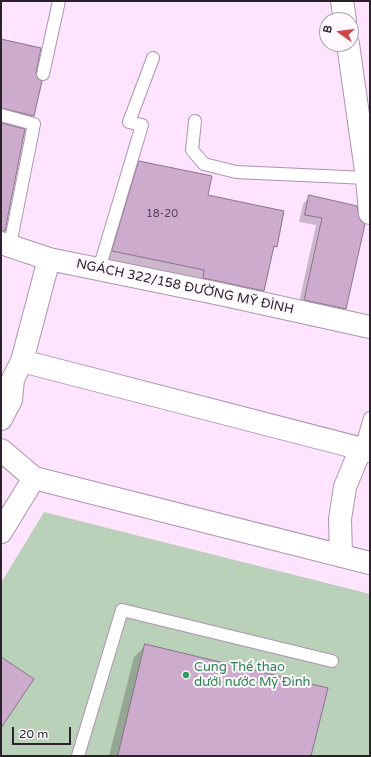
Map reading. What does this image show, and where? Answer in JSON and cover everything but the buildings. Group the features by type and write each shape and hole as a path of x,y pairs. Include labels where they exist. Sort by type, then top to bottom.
{"street":[{"path":"342,1 344,12"},
{"path":"349,52 367,178 370,214"},
{"name":"NGÁCH 322/158 ĐƯỜNG MỸ ĐÌNH","path":"5,244 49,259 370,327"},
{"path":"1,419 11,400 12,372 49,259"},
{"path":"12,372 366,450 345,488 340,519 341,556"},
{"path":"1,450 34,478 370,563"},
{"path":"1,532 34,478"}],"lane":[{"path":"44,74 59,1"},
{"path":"98,269 142,126 129,122 153,58"},
{"path":"1,116 34,124 5,244"},
{"path":"195,121 192,150 204,164 236,172 367,178"},
{"path":"366,450 370,418"},
{"path":"78,756 122,610 332,661"}],"green space":[{"name":"Cung Thể thao dưới nước Mỹ Đình","path":"44,512 370,594 370,756 1,756 1,583"}],"place":[{"name":"Cung Thể thao dưới nước Mỹ Đình","path":"186,675"}]}
